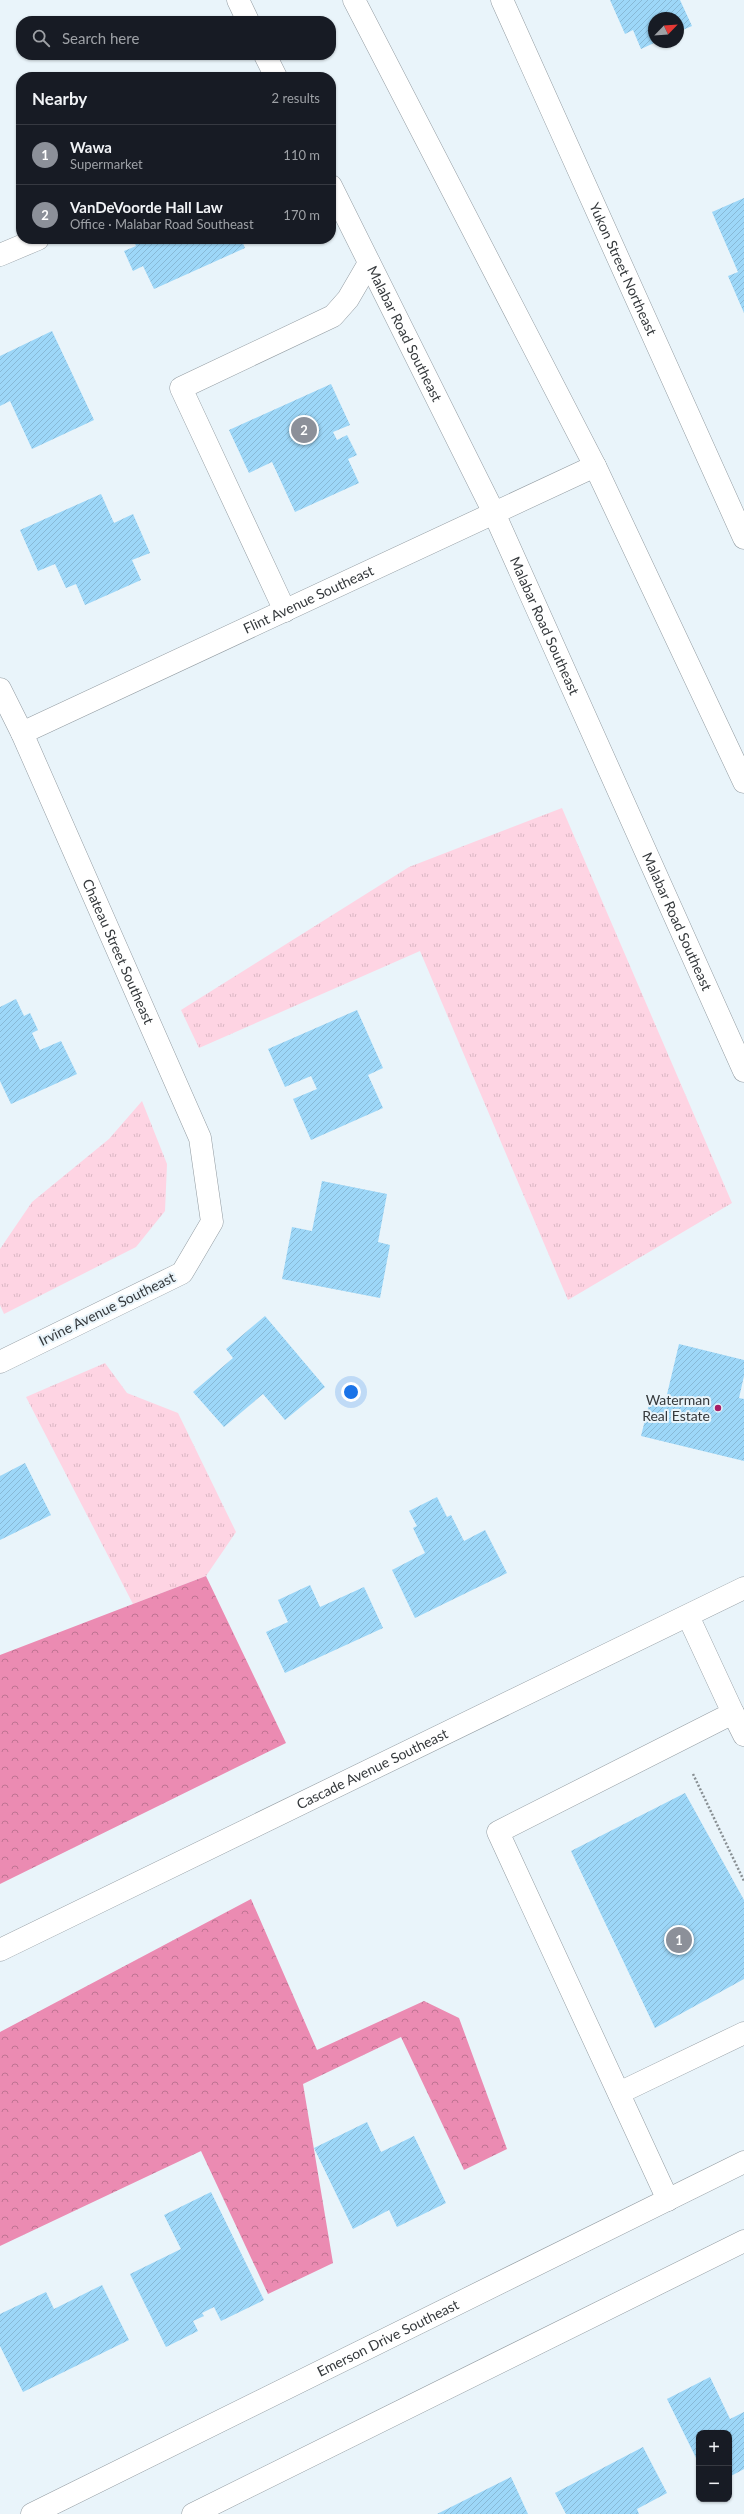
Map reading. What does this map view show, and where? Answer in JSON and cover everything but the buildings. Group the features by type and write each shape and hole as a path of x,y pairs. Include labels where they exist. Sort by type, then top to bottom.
{"street":[{"path":"238,0 246,16"},
{"path":"354,0 595,466 744,782"},
{"name":"Yukon Street Northeast","path":"502,0 744,538"},
{"path":"268,60 274,72"},
{"name":"Malabar Road Southeast","path":"336,196 494,514 744,1071"},
{"path":"0,255 26,244"},
{"path":"285,611 181,388 333,316 348,299 369,263"},
{"name":"Flint Avenue Southeast","path":"22,733 595,466"},
{"name":"Chateau Street Southeast","path":"0,689 22,733 200,1138 212,1222"},
{"name":"Irvine Avenue Southeast","path":"0,1362 182,1273 212,1222"},
{"name":"Cascade Avenue Southeast","path":"0,1950 744,1588"},
{"path":"688,1616 744,1735"},
{"path":"668,2200 498,1832 733,1713"},
{"path":"619,2093 744,2033"},
{"name":"Emerson Drive Southeast","path":"32,2514 744,2162"},
{"path":"193,2514 744,2242"}],"path":[{"path":"693,1774 744,1882"}],"green space":[{"path":"562,808 732,1203 568,1300 420,951 199,1048 181,1010 409,867"},
{"path":"142,1101 167,1164 165,1211 136,1247 4,1314 0,1305 0,1249 32,1202 109,1139"},
{"path":"105,1363 127,1393 178,1413 236,1532 206,1576 133,1604 26,1397"},
{"path":"206,1576 286,1743 0,1884 0,1655"},
{"path":"251,1899 317,2050 424,2001 459,2018 507,2149 464,2170 401,2037 303,2084 333,2263 268,2294 201,2151 0,2246 0,2032"}],"place":[{"name":"VanDeVoorde Hall Law","path":"304,430"},
{"name":"Waterman Real Estate","path":"718,1408"},
{"name":"Wawa","path":"679,1940"}]}
